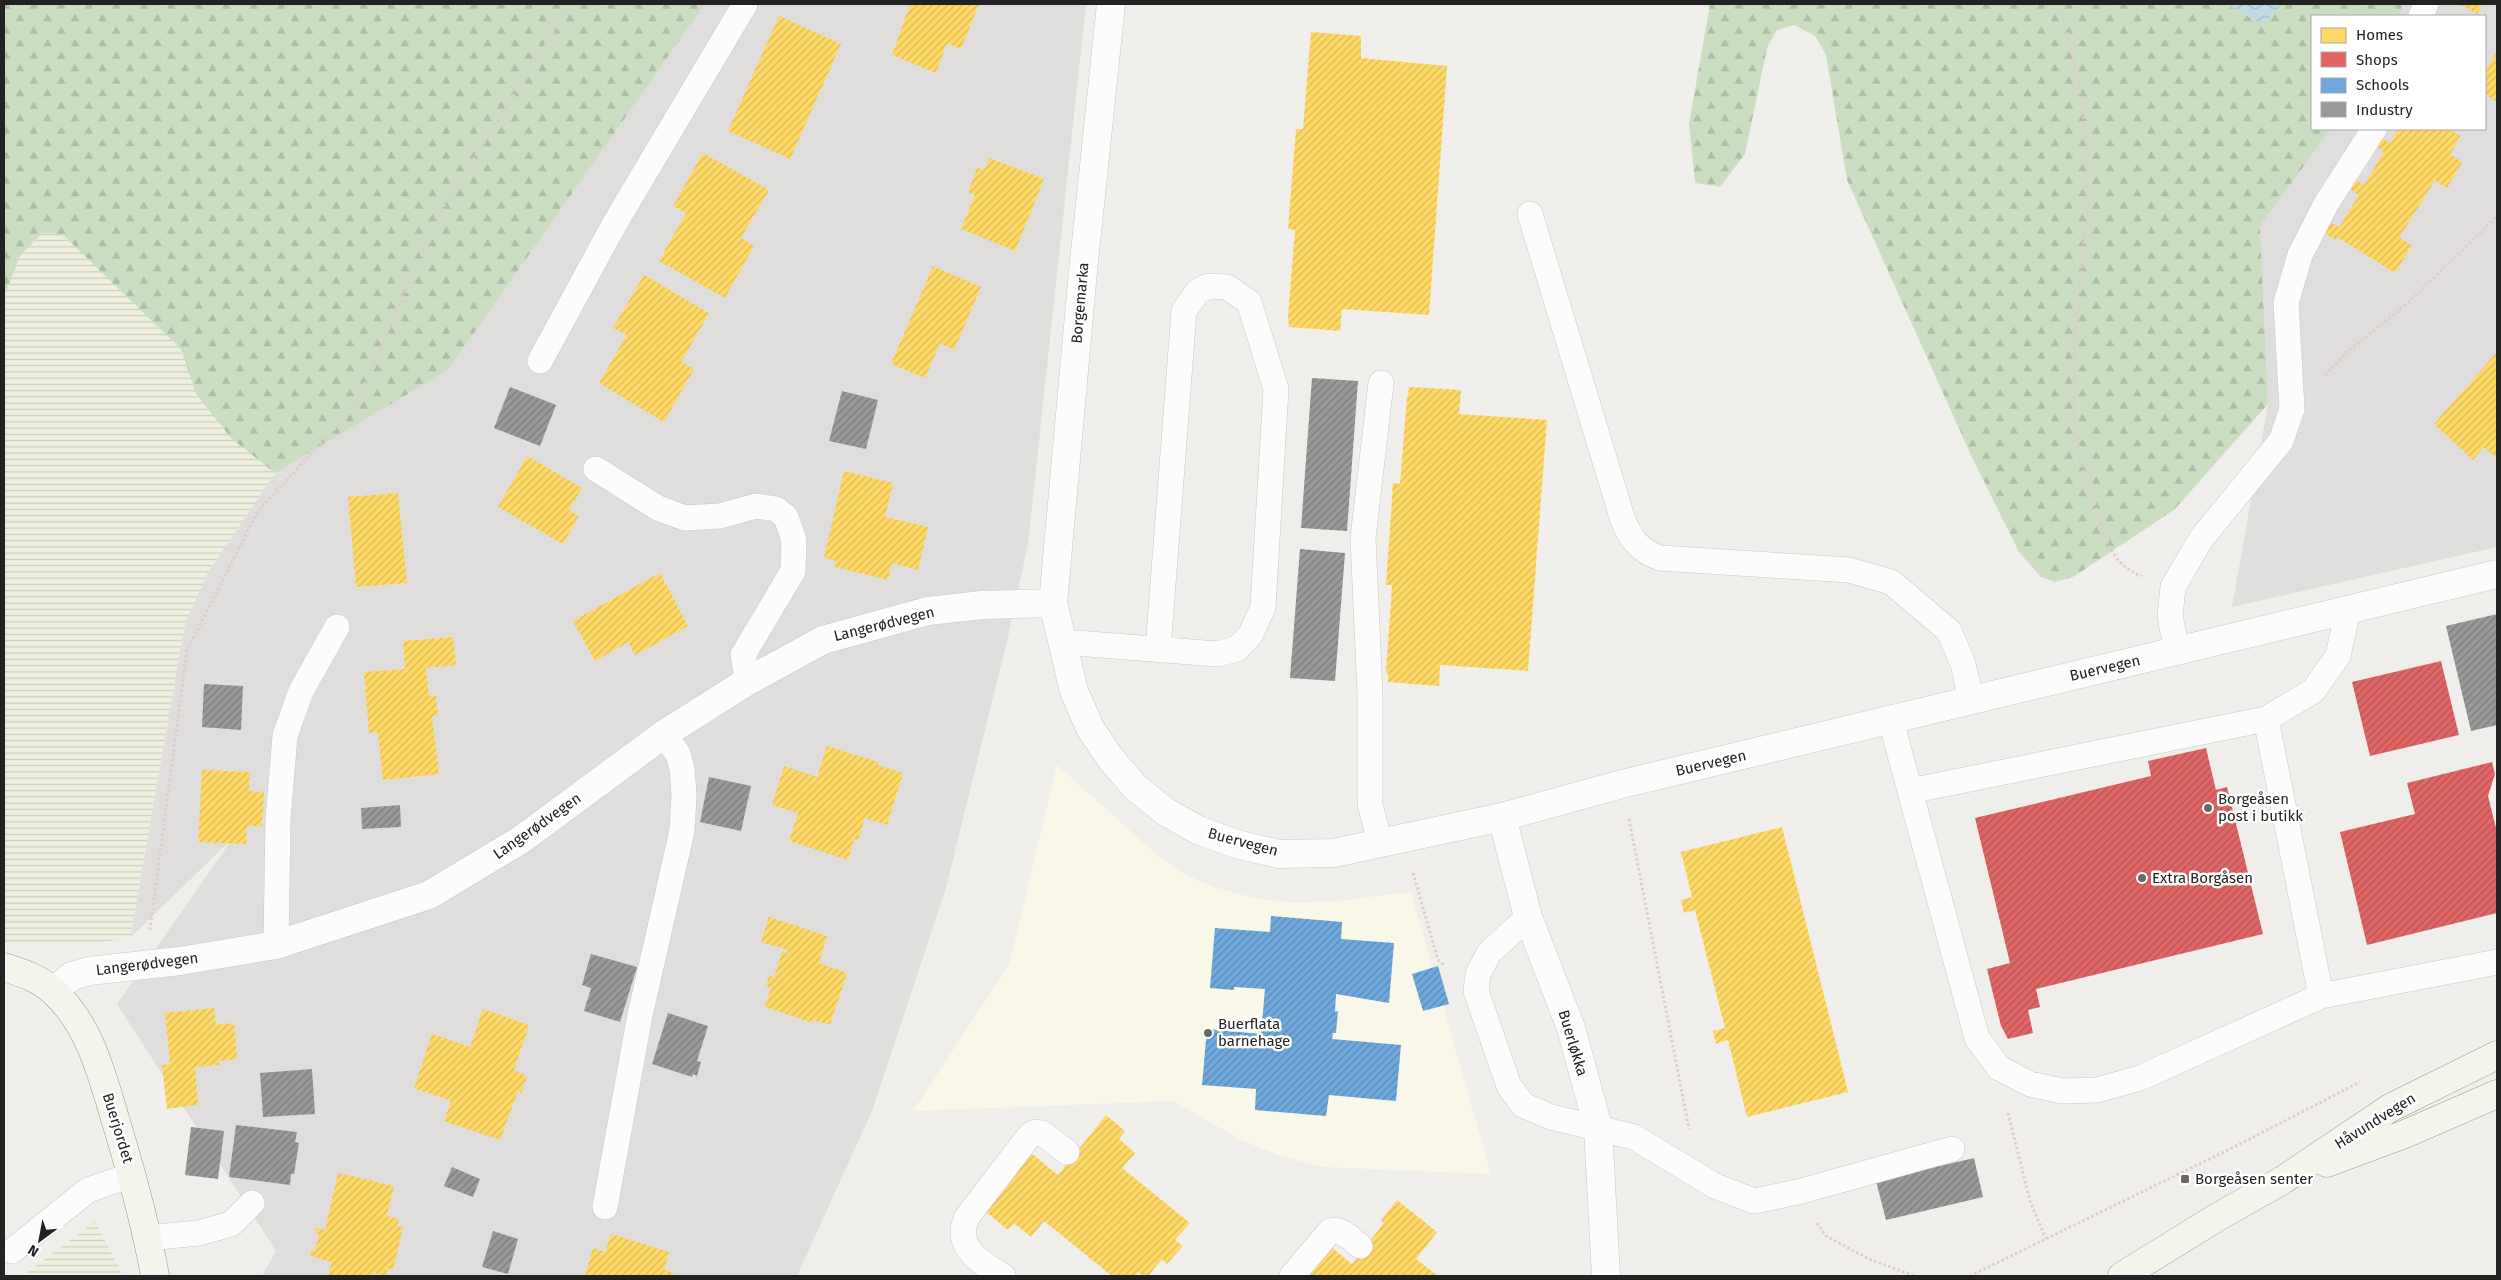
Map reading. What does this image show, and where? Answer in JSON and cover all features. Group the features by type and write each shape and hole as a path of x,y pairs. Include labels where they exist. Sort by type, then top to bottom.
{"main road":[{"path":"4,967 31,975 54,991"},
{"name":"Buerjordet","path":"54,991 67,1006 85,1034 100,1068 132,1176 148,1238 155,1276"},
{"name":"Håvundvegen","path":"2122,1276 2216,1218 2283,1180 2390,1108 2497,1055"},
{"name":"Håvundvegen","path":"2283,1180 2405,1134 2497,1094"}],"street":[{"name":"Borgemarka","path":"1053,603 1080,300 1110,4"},
{"name":"Buervegen","path":"1053,603 1074,691 1090,728 1111,759 1136,788 1166,812 1206,832 1236,844 1279,854 1334,853 1502,818 1622,784 2497,574"},
{"name":"Langerødvegen","path":"54,991 72,976 89,971 145,965 276,945 430,895 522,839 664,734 748,681 823,640 928,611 982,605 1053,603"},
{"name":"Buerløkka","path":"1502,818 1528,918 1571,1028 1598,1127 1606,1276"}],"lane":[{"path":"540,361 615,223 745,4"},
{"path":"2177,652 2170,616 2173,587 2201,540 2281,440 2292,409 2286,303 2288,295 2300,255 2326,204 2373,130"},
{"path":"1530,214 1622,517 1628,534 1645,553 1660,558 1849,570 1891,582 1948,631 1963,664 1971,699"},
{"path":"1063,642 1217,654 1237,649 1251,634 1262,608 1276,389 1249,302 1227,286 1209,286 1198,291 1184,311 1158,649"},
{"path":"1380,843 1370,804 1370,694 1364,538 1381,383"},
{"path":"596,469 658,508 685,518 720,516 756,506 776,509 786,517 794,540 794,571 743,655 748,681"},
{"path":"1910,791 2266,719 2313,691 2338,656 2348,610"},
{"path":"276,945 278,819 285,736 301,691 337,627"},
{"path":"2266,719 2321,996"},
{"path":"1891,720 1976,1038 1999,1068 2030,1084 2054,1090 2097,1090 2140,1078 2321,996 2497,962"},
{"path":"605,1207 640,1015 682,831 684,795 682,768 678,754 664,734"},
{"path":"1528,918 1489,953 1478,974 1476,991 1509,1086 1523,1105 1551,1117 1634,1137 1715,1186 1754,1201 1798,1192 1952,1149"},
{"path":"1003,1276 978,1261 968,1248 964,1238 964,1225 967,1217 1030,1136 1036,1132 1042,1133 1068,1152"},
{"path":"12,1251 88,1190 132,1176"},
{"path":"148,1238 199,1233 231,1224 252,1203"},
{"path":"1292,1276 1330,1231 1342,1232 1360,1246"}],"path":[{"path":"145,965 187,650 258,511 354,408 441,211 571,4"},
{"path":"2059,4 2073,47 2087,177 2086,226 2075,353 2074,416 2076,437 2082,464 2106,539 2116,560 2138,574 2173,587"},
{"path":"2292,409 2345,354 2410,301 2497,216"},
{"path":"1622,784 1698,1176"},
{"path":"1411,866 1438,960 1476,991"},
{"path":"1999,1068 2030,1201 2046,1239"},
{"path":"1970,1276 2232,1148 2365,1079"},
{"path":"1798,1192 1826,1236 1869,1258 1914,1276"}],"shaded area":[{"path":"705,4 1086,4 1028,544 1008,637 946,888 872,1111 797,1276 262,1276 276,1251 117,1004 233,838 130,938 185,623 208,572 275,473 448,370"},
{"path":"2402,4 2497,4 2497,547 2232,607 2268,404 2260,226 2330,130 2486,130 2486,15 2400,15"},
{"name":"Buerflata barnehage","path":"1057,765 1158,856 1184,874 1214,887 1254,898 1294,903 1337,901 1411,892 1491,1174 1322,1167 1278,1155 1241,1140 1173,1101 913,1111 1009,965"}],"green space":[{"path":"4,4 705,4 448,370 275,473 231,438 196,394 181,349 62,234 42,233 20,256 4,297"},
{"path":"1710,4 2226,4 2264,25 2282,4 2402,4 2400,15 2311,15 2311,130 2330,130 2260,226 2268,404 2174,510 2073,577 2055,582 2041,577 2019,552 1971,455 1847,180 1826,55 1815,36 1794,25 1777,30 1767,48 1745,154 1720,187 1695,183 1689,124"},
{"path":"42,233 62,234 141,308 181,349 196,394 231,438 275,473 208,572 185,623 130,938 79,945 4,943 4,297 20,256"},
{"path":"95,1221 123,1276 23,1276"}],"water":[{"path":"2226,4 2282,4 2264,25"}],"building: Homes":[{"path":"910,4 979,4 961,49 947,43 936,73 892,55"},
{"path":"2459,4 2483,4 2477,14"},
{"path":"779,16 841,44 790,159 728,131"},
{"path":"1311,32 1361,36 1361,58 1447,66 1429,315 1342,309 1340,331 1289,327 1288,317 1295,230 1288,229 1296,129 1303,129"},
{"path":"2497,51 2497,102 2486,95 2486,70"},
{"path":"2397,130 2451,130 2461,136 2450,154 2462,162 2447,188 2435,180 2399,238 2412,245 2395,273 2337,237 2336,240 2323,232 2329,221 2339,227 2359,195 2349,189 2355,179 2364,185 2384,152 2375,146 2380,136 2390,143"},
{"path":"703,153 769,190 741,238 754,246 725,298 659,261 686,213 673,206"},
{"path":"989,158 1044,179 1015,251 961,229 975,195 968,192 977,168 984,170"},
{"path":"933,266 981,287 954,350 940,343 925,378 891,364"},
{"path":"644,275 709,313 681,362 694,369 664,422 599,383 627,335 613,328"},
{"path":"2497,352 2497,458 2484,447 2473,460 2434,424"},
{"path":"1409,387 1461,390 1459,414 1547,420 1528,671 1440,665 1439,686 1388,682 1388,673 1386,673 1392,585 1386,585 1393,483 1400,484"},
{"path":"527,456 582,488 569,510 579,516 563,544 498,507"},
{"path":"844,471 893,483 885,517 928,527 918,570 892,563 888,580 835,567 836,561 824,558"},
{"path":"398,493 407,583 356,587 348,497"},
{"path":"660,573 688,626 635,655 628,642 595,661 573,621"},
{"path":"453,637 456,665 426,668 429,696 436,695 438,716 432,716 439,774 383,780 378,735 377,732 369,733 364,672 405,669 403,641"},
{"path":"827,746 878,762 878,765 903,773 887,825 865,818 858,840 854,839 848,860 789,841 798,813 772,805 784,766 817,777"},
{"path":"202,770 250,772 249,791 264,792 262,826 247,826 246,844 198,842"},
{"path":"1782,827 1848,1092 1747,1117 1728,1040 1716,1044 1713,1031 1725,1028 1695,910 1684,913 1681,900 1692,897 1681,852"},
{"path":"769,917 827,936 819,963 847,973 830,1025 814,1020 813,1023 765,1007 771,988 766,986 769,976 774,977 782,952 787,953 788,950 761,942"},
{"path":"214,1008 216,1025 234,1023 237,1059 219,1061 219,1065 195,1067 198,1105 167,1109 162,1065 170,1064 165,1013"},
{"path":"483,1009 529,1025 514,1070 527,1076 521,1093 518,1091 500,1140 444,1121 451,1101 414,1088 432,1034 470,1047"},
{"path":"1106,1115 1125,1131 1119,1139 1135,1153 1122,1168 1190,1223 1175,1240 1183,1246 1167,1264 1162,1259 1148,1276 1143,1276 1138,1272 1135,1276 1112,1276 1044,1221 1031,1237 1014,1223 1008,1230 984,1210 1031,1153 1058,1175"},
{"path":"338,1173 394,1186 387,1216 399,1219 397,1226 403,1227 393,1270 387,1268 386,1276 374,1273 373,1276 328,1276 332,1262 310,1256 311,1250 315,1250 319,1234 315,1234 316,1228 325,1230"},
{"path":"1397,1200 1437,1232 1416,1259 1438,1276 1306,1276 1330,1246 1352,1264 1384,1223 1381,1220"},
{"path":"611,1234 669,1252 664,1270 674,1273 673,1276 585,1276 593,1248 605,1252"}],"building: Shops":[{"path":"2441,661 2459,735 2370,756 2352,682"},
{"path":"2206,748 2216,790 2227,787 2263,934 2036,989 2040,1007 2028,1010 2033,1033 2008,1039 2001,1026 1987,969 2010,963 1975,818 2151,776 2148,761"},
{"path":"2492,762 2495,774 2488,796 2497,832 2497,913 2367,945 2340,832 2415,814 2407,783"}],"building: Schools":[{"path":"1271,916 1342,922 1341,939 1394,943 1389,1003 1336,994 1335,1012 1338,1011 1336,1033 1333,1033 1332,1039 1401,1045 1396,1101 1329,1095 1326,1116 1255,1110 1256,1089 1202,1085 1207,1029 1261,1034 1265,989 1234,987 1234,990 1210,988 1215,928 1270,932"},
{"path":"1438,966 1449,1004 1423,1011 1412,974"}],"building: Industry":[{"path":"1312,378 1358,381 1347,531 1301,528"},
{"path":"510,387 556,405 540,446 494,428"},
{"path":"842,391 878,400 866,449 829,441"},
{"path":"1300,549 1345,553 1335,681 1290,678"},
{"path":"2497,614 2497,725 2471,731 2446,626"},
{"path":"204,684 243,686 241,730 202,727"},
{"path":"709,777 751,786 741,831 700,822"},
{"path":"400,805 401,827 362,829 361,808"},
{"path":"591,954 637,967 620,1022 584,1011 591,988 582,985"},
{"path":"668,1013 708,1026 697,1061 701,1062 697,1076 693,1074 692,1077 652,1064"},
{"path":"312,1069 315,1114 263,1117 260,1073"},
{"path":"236,1125 297,1132 295,1142 299,1143 294,1174 291,1174 290,1185 229,1177"},
{"path":"191,1127 224,1131 218,1179 185,1175"},
{"path":"1974,1158 1983,1197 1886,1220 1876,1181"},
{"path":"452,1167 480,1179 473,1197 444,1186"},
{"path":"493,1231 518,1239 508,1274 482,1267"}],"place":[{"name":"Borgeåsen post i butikk","path":"2208,808"},
{"name":"Extra Borgåsen","path":"2142,878"},
{"name":"Buerflata barnehage","path":"1208,1033"},
{"name":"Borgeåsen senter","path":"2185,1179"}]}
